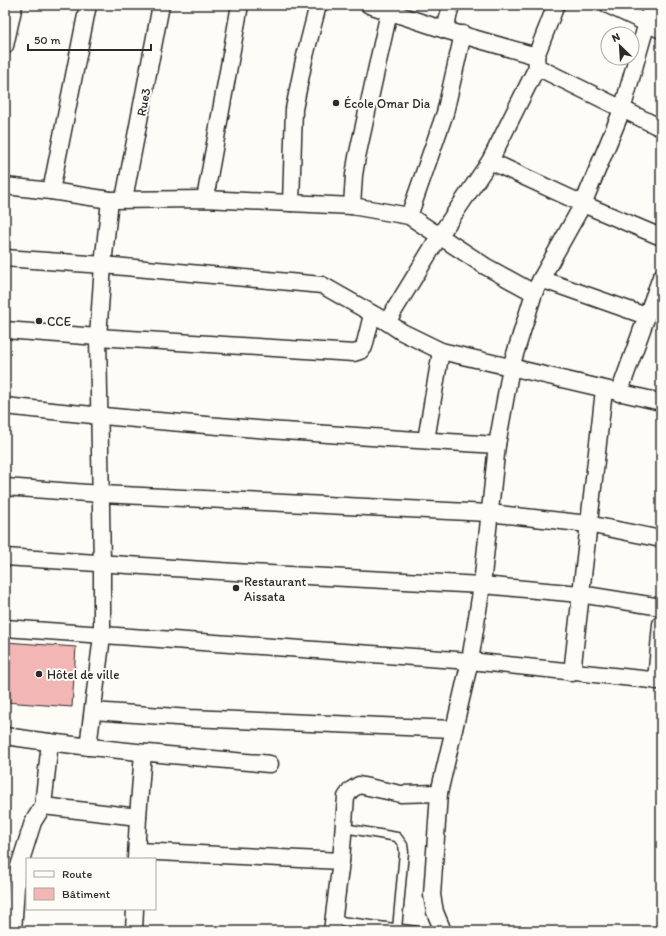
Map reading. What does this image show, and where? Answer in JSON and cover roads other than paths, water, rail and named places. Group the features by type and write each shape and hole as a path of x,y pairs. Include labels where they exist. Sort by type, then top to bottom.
{"street":[{"path":"5,46 14,5"},
{"path":"51,191 88,5"},
{"name":"Rue3","path":"88,746 102,636 98,337 102,265 162,5"},
{"path":"205,199 240,5"},
{"path":"291,203 294,109 304,60 318,5"},
{"path":"369,5 445,30 463,34 537,62 622,110 661,128"},
{"path":"445,30 451,5"},
{"path":"386,322 440,235 490,161 537,62 556,5"},
{"path":"608,5 661,30"},
{"path":"442,931 435,912 432,895 439,793 470,661 482,585 497,445 511,367 534,293 583,204 622,110 652,5"},
{"path":"352,206 357,157 389,12"},
{"path":"409,216 445,113 463,34"},
{"path":"490,161 583,204 661,237"},
{"path":"5,186 117,199 205,199 352,206 409,216 485,266 534,293"},
{"path":"5,258 102,265 322,285 402,332 441,351 661,402"},
{"path":"572,673 588,524 611,391 646,316 661,277"},
{"path":"541,278 646,316"},
{"path":"5,330 354,353 364,347 372,315"},
{"path":"426,440 441,351"},
{"path":"5,406 100,416 368,437 497,445"},
{"path":"5,487 101,494 489,513 588,524 661,539"},
{"path":"5,557 250,573 482,585 580,594 661,607"},
{"path":"5,628 470,661 659,681 661,624"},
{"path":"93,711 190,718 454,729"},
{"path":"5,736 143,753 270,764"},
{"path":"13,931 17,873 33,822 43,806 50,742"},
{"path":"143,753 138,816 137,855 341,861"},
{"path":"333,926 341,861 346,797 351,790 360,785 400,794 439,793"},
{"path":"43,806 138,816"},
{"path":"134,931 135,910"}],"lane":[{"path":"344,828 397,837 403,845 404,852 397,929"},
{"path":"333,926 417,931"}],"place":[{"name":"École Omar Dia","path":"336,103"},
{"name":"CCE","path":"39,321"},
{"name":"Restaurant Aissata","path":"236,588"},
{"name":"Hôtel de ville","path":"39,674"}]}
